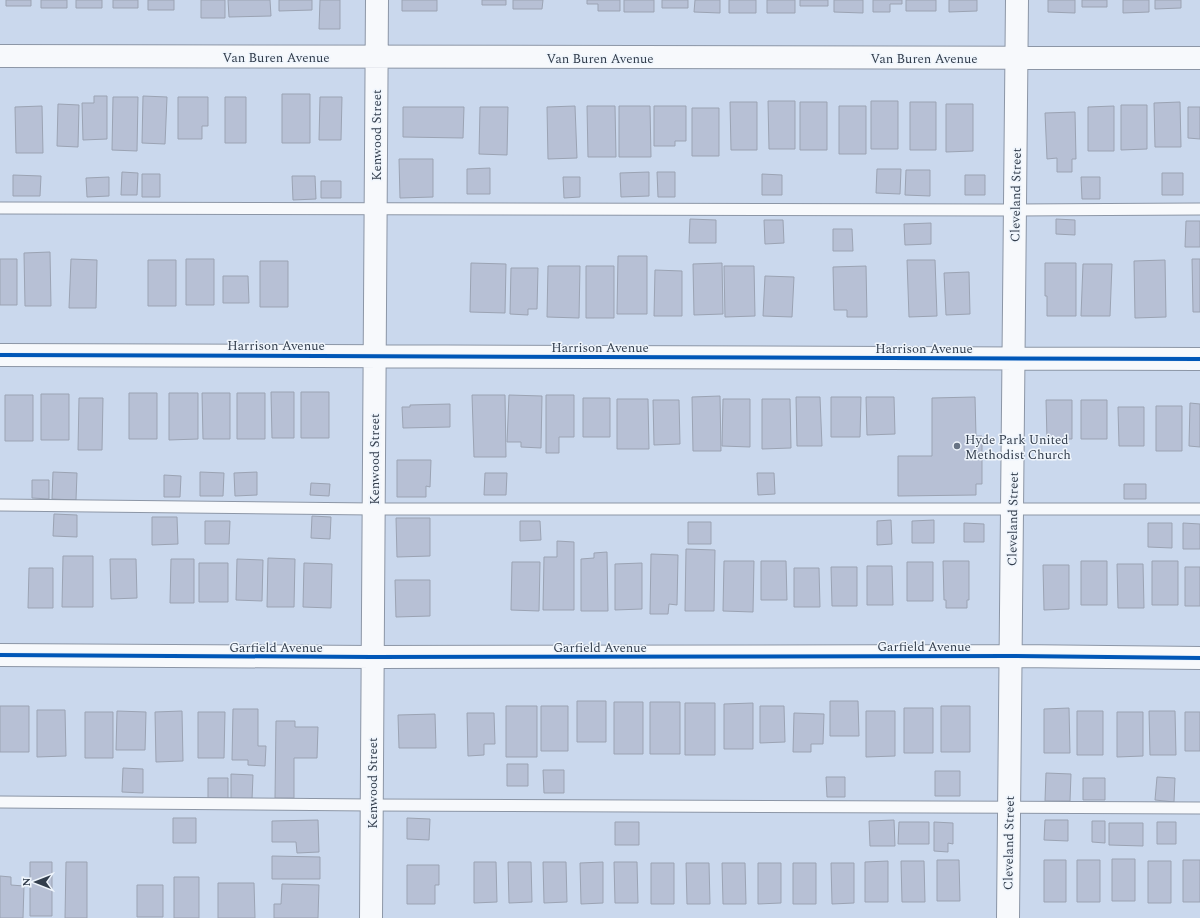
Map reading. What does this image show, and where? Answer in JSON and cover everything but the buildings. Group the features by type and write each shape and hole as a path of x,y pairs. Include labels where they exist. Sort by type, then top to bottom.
{"street":[{"name":"Kenwood Street","path":"371,918 377,0"},
{"name":"Cleveland Street","path":"1008,918 1017,0"},
{"name":"Van Buren Avenue","path":"0,56 1200,58"},
{"name":"Harrison Avenue","path":"0,355 1200,359"},
{"name":"Garfield Avenue","path":"0,655 372,657 1010,656 1200,658"}],"lane":[{"path":"0,208 1200,209"},
{"path":"0,506 373,509 1200,509"},
{"path":"0,802 1200,808"}],"cycle path":[{"path":"0,355 1200,359"},
{"path":"0,655 372,657 1010,656 1200,658"}],"place":[{"name":"Hyde Park United Methodist Church","path":"957,446"}]}
